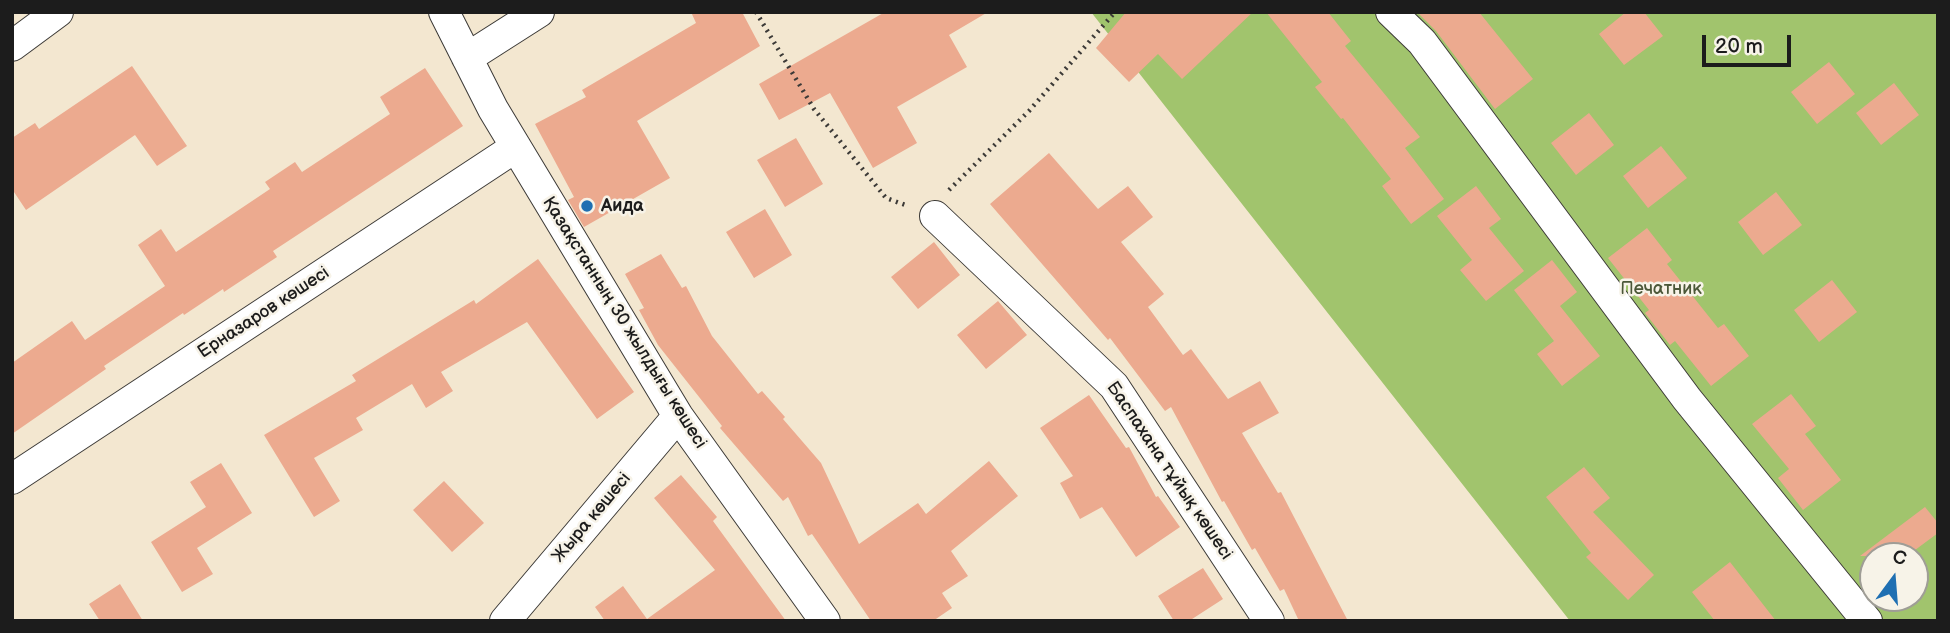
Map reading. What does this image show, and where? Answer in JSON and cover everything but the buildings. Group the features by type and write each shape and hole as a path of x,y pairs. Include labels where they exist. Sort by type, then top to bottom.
{"street":[{"path":"12,46 58,12"},
{"name":"Қазақстанның 30 жылдығы көшесі","path":"444,12 493,109 678,416 825,621"},
{"path":"467,58 539,12"},
{"path":"1391,12 1422,42 1687,399 1867,621"},
{"name":"Ерназаров көшесі","path":"12,479 516,147"},
{"name":"Баспахана тұйық көшесі","path":"935,216 1115,386 1269,621"},
{"name":"Жыра көшесі","path":"505,621 678,416"}],"path":[{"path":"756,12 814,109 886,198 935,216 950,188 1029,111 1115,12"}],"green space":[{"name":"Печатник","path":"1091,12 1938,12 1938,621 1570,621"}],"place":[{"name":"Аида","path":"587,206"}]}
